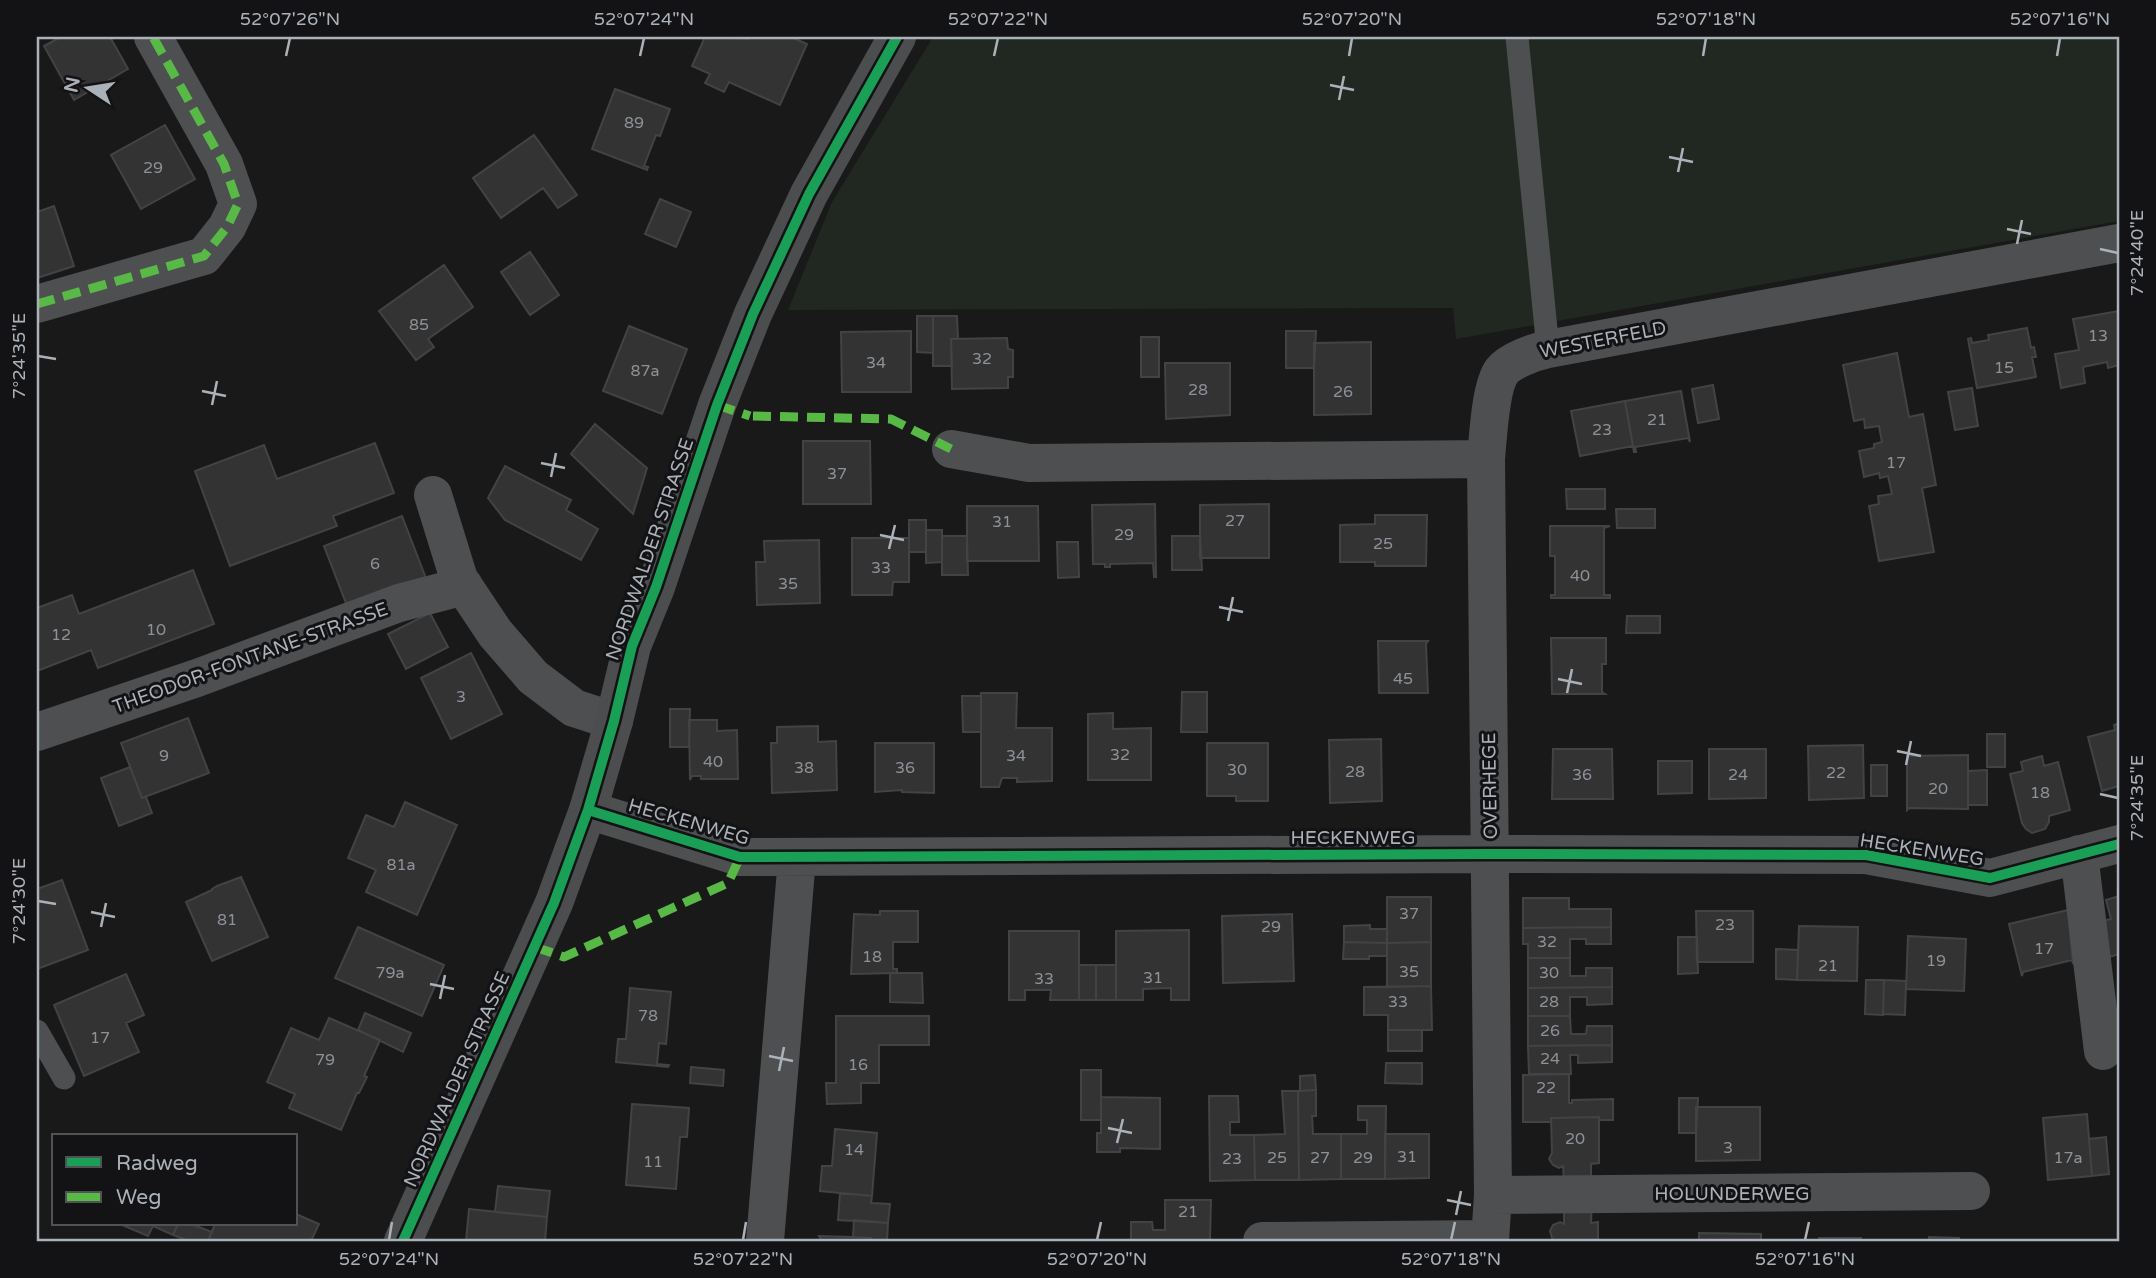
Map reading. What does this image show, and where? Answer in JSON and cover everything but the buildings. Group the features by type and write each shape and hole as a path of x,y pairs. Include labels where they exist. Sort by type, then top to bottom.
{"street":[{"path":"37,304 204,257 227,227 238,204 224,164 153,37"},
{"name":"NORDWALDER STRASSE","path":"404,1241 554,902 589,810 632,646 656,587 717,405 752,314 809,194 897,37"},
{"name":"WESTERFELD","path":"1486,459 1491,404 1502,371 1530,354 2119,243"},
{"path":"951,449 1029,463 1486,459"},
{"name":"OVERHEGE","path":"1262,1241 1490,1240 1493,1195 1486,459"},
{"path":"433,495 459,579 495,633 533,677 574,708 614,721"},
{"name":"THEODOR-FONTANE-STRASSE","path":"37,732 197,678 399,603 464,586"},
{"name":"HECKENWEG","path":"589,810 740,857 1866,855 1990,878 2119,844"},
{"path":"2079,854 2103,1051"},
{"path":"765,1241 797,858"},
{"name":"HOLUNDERWEG","path":"1493,1195 1970,1191"}],"lane":[{"path":"1517,37 1548,349"},
{"path":"37,1031 64,1078"}],"shaded area":[{"path":"933,37 2119,37 2119,221 1456,339 1453,308 788,310 832,202"}],"marked path":[{"path":"37,304 204,256 227,227 238,204 224,164 153,37"},
{"path":"717,405 750,416"},
{"path":"753,416 891,419 951,449"},
{"path":"535,947 564,957 728,883 740,857"}],"cycle path":[{"path":"403,1241 554,903 588,810 632,646 656,587 717,405 753,314 809,194 897,37"},
{"path":"588,810 740,857 1866,855 1990,878 2119,844"}]}
